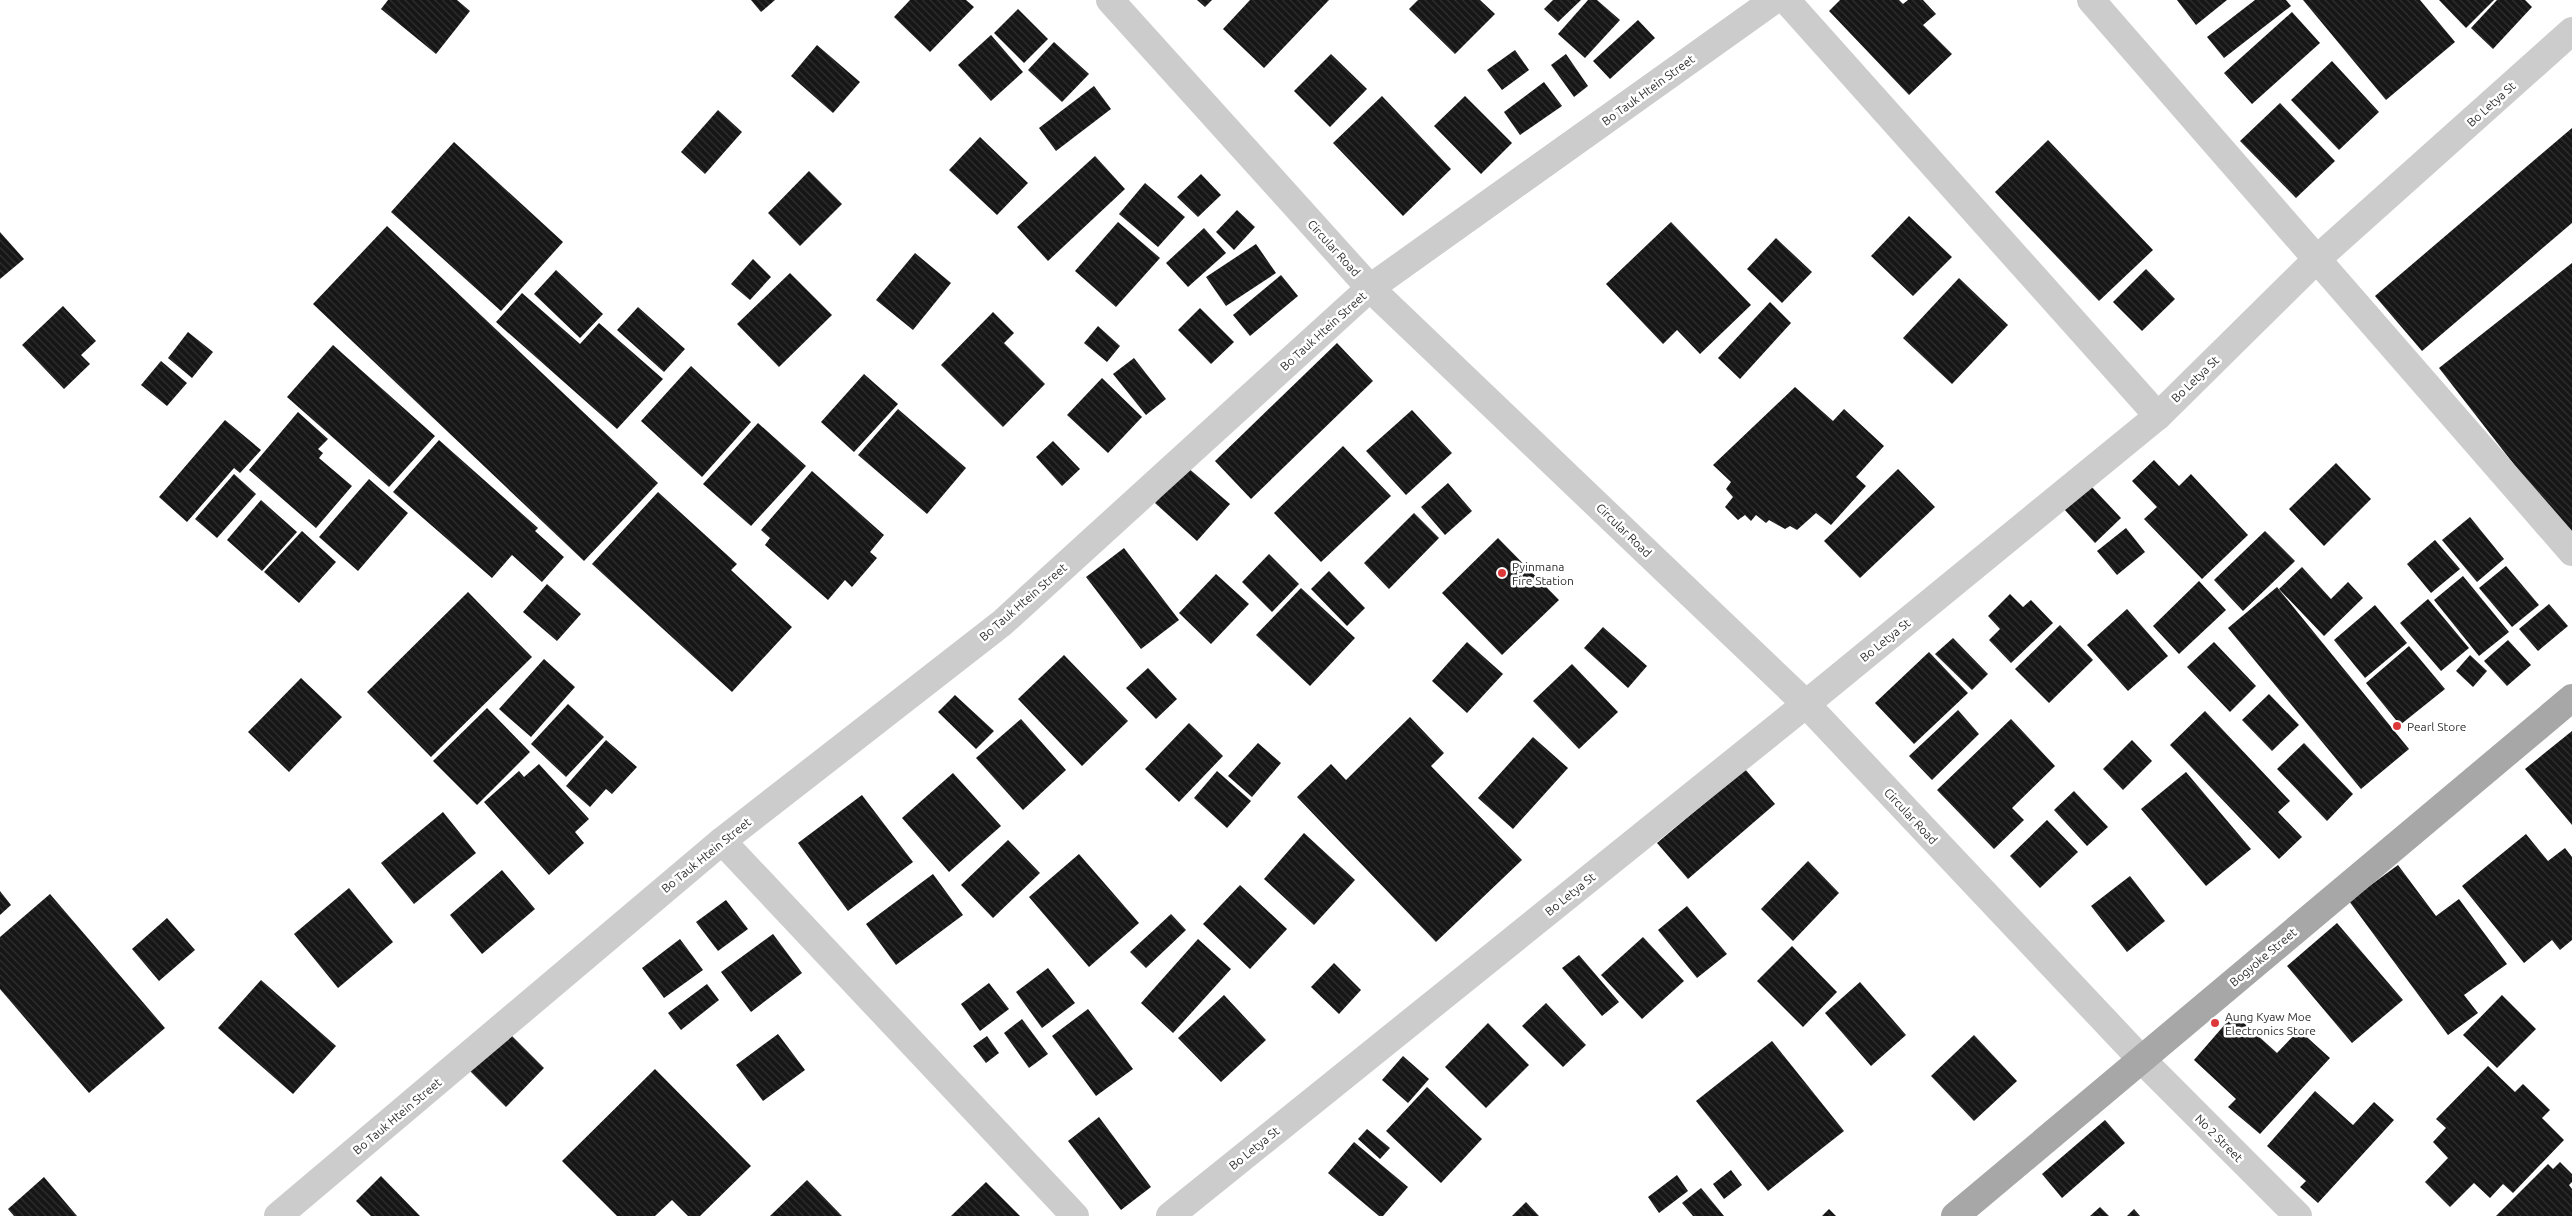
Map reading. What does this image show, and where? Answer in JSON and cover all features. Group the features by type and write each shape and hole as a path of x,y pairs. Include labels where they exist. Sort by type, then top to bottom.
{"main road":[{"name":"Bogyoke Street","path":"1955,1216 2572,698"}],"street":[{"name":"Circular Road","path":"1110,0 1370,288 1806,704 2140,1059"},
{"name":"Bo Tauk Htein Street","path":"278,1216 722,841 1002,623 1370,288 1774,0"},
{"path":"1786,0 2158,416"},
{"path":"2091,0 2572,552"},
{"name":"Bo Letya St","path":"1170,1216 1806,704 2158,416 2317,260 2572,32"},
{"path":"722,841 1075,1216"},
{"name":"No 2 Street","path":"2140,1059 2298,1216"}],"building":[{"path":"388,0 457,0 470,11 436,54 381,9"},
{"path":"751,0 775,0 761,12"},
{"path":"910,0 966,0 974,7 930,52 894,17"},
{"path":"1197,0 1212,0 1205,7"},
{"path":"1250,0 1329,0 1264,68 1223,29"},
{"path":"1418,0 1480,0 1495,14 1455,54 1409,9"},
{"path":"1553,0 1581,0 1558,22 1544,9"},
{"path":"1588,0 1597,0 1620,20 1585,58 1558,34"},
{"path":"1840,0 1899,0 1903,4 1908,0 1923,0 1936,14 1923,25 1952,54 1909,95 1829,11"},
{"path":"2177,0 2227,0 2196,25"},
{"path":"2255,0 2286,0 2291,6 2224,58 2207,37"},
{"path":"2303,0 2420,0 2455,42 2386,100"},
{"path":"2439,0 2494,0 2466,28"},
{"path":"2497,0 2525,0 2532,7 2493,49 2471,28"},
{"path":"1018,9 1048,39 1024,63 994,33"},
{"path":"2292,12 2320,43 2252,104 2224,73"},
{"path":"1638,20 1655,38 1610,79 1593,61"},
{"path":"991,35 1023,72 991,101 958,65"},
{"path":"1054,42 1089,74 1062,102 1028,70"},
{"path":"817,45 860,82 833,113 791,76"},
{"path":"1515,50 1529,70 1502,90 1487,70"},
{"path":"1331,54 1367,89 1330,127 1294,91"},
{"path":"1566,54 1588,86 1574,97 1551,65"},
{"path":"2332,61 2379,112 2339,150 2291,100"},
{"path":"1544,82 1562,106 1520,135 1504,112"},
{"path":"1094,86 1111,109 1056,151 1039,128"},
{"path":"1382,96 1451,169 1403,216 1333,143"},
{"path":"1465,96 1512,143 1481,174 1434,126"},
{"path":"2280,103 2335,161 2296,198 2240,141"},
{"path":"718,110 742,132 705,174 681,152"},
{"path":"2572,128 2572,223 2422,351 2375,296"},
{"path":"980,137 1028,183 997,215 949,170"},
{"path":"2048,140 2153,250 2099,301 1995,192"},
{"path":"454,142 563,242 501,311 391,212"},
{"path":"1095,156 1125,189 1048,261 1017,227"},
{"path":"809,171 842,204 800,246 768,213"},
{"path":"1201,174 1221,195 1198,217 1177,197"},
{"path":"1145,183 1185,217 1158,247 1119,214"},
{"path":"1237,210 1255,227 1234,250 1216,232"},
{"path":"1909,216 1952,257 1913,296 1871,256"},
{"path":"1118,222 1160,258 1116,307 1075,271"},
{"path":"1671,222 1751,305 1700,354 1677,330 1663,344 1606,284"},
{"path":"387,226 658,483 584,561 313,304"},
{"path":"1204,228 1226,253 1188,287 1166,263"},
{"path":"0,232 24,259 0,279"},
{"path":"1776,238 1812,272 1782,303 1747,269"},
{"path":"1256,244 1276,273 1226,306 1206,277"},
{"path":"915,253 951,283 913,330 876,300"},
{"path":"753,259 771,277 750,300 731,284"},
{"path":"2572,263 2572,539 2439,368"},
{"path":"2146,269 2175,299 2142,331 2113,302"},
{"path":"556,270 603,314 580,338 534,294"},
{"path":"790,273 832,315 779,367 737,324"},
{"path":"1281,275 1298,296 1250,336 1233,315"},
{"path":"1959,278 2008,325 1952,384 1903,338"},
{"path":"522,293 580,344 599,323 663,379 617,429 496,322"},
{"path":"1770,302 1791,323 1740,379 1718,358"},
{"path":"63,306 96,341 81,355 90,364 64,389 22,345"},
{"path":"638,307 685,349 664,372 617,330"},
{"path":"1200,308 1234,342 1211,364 1178,330"},
{"path":"993,312 1014,333 1004,343 1045,384 1003,427 941,365"},
{"path":"1098,326 1120,346 1107,362 1084,343"},
{"path":"188,332 213,352 192,378 168,358"},
{"path":"1337,343 1373,381 1251,499 1215,461"},
{"path":"333,345 435,436 389,487 287,397"},
{"path":"1134,358 1166,399 1146,415 1113,374"},
{"path":"161,361 187,383 167,406 141,385"},
{"path":"691,366 751,422 702,477 641,421"},
{"path":"864,374 898,404 854,452 821,422"},
{"path":"1102,378 1142,417 1108,453 1067,415"},
{"path":"1795,387 1833,421 1844,409 1884,446 1856,477 1866,486 1831,525 1816,513 1797,530 1790,526 1785,529 1769,520 1766,523 1756,515 1751,521 1745,515 1738,520 1725,507 1733,497 1726,489 1731,482 1713,465"},
{"path":"898,409 966,468 927,514 858,455"},
{"path":"1412,410 1452,453 1406,495 1366,451"},
{"path":"298,412 328,439 318,449 323,453 319,458 352,486 316,528 249,470"},
{"path":"225,420 261,450 240,473 234,468 187,522 159,497"},
{"path":"758,423 806,466 751,526 703,484"},
{"path":"439,440 538,528 535,531 564,557 542,582 512,555 492,578 393,492"},
{"path":"1053,441 1080,469 1062,486 1036,457"},
{"path":"1343,446 1391,496 1321,562 1274,513"},
{"path":"2154,460 2179,486 2191,474 2248,535 2202,579 2144,519 2157,507 2132,481"},
{"path":"2336,463 2371,499 2324,546 2289,509"},
{"path":"1187,467 1230,504 1197,541 1155,503"},
{"path":"1898,469 1935,507 1860,578 1824,541"},
{"path":"812,471 884,535 870,552 877,558 852,587 845,580 828,600 765,545 770,538 761,530"},
{"path":"234,474 256,494 217,538 195,519"},
{"path":"369,479 408,513 358,571 319,537"},
{"path":"1448,483 1472,511 1445,535 1421,507"},
{"path":"2090,485 2121,518 2095,543 2064,509"},
{"path":"658,492 737,564 731,570 792,627 732,692 592,564"},
{"path":"261,500 297,532 262,571 227,540"},
{"path":"1414,513 1439,538 1389,589 1364,563"},
{"path":"2470,517 2504,559 2477,582 2442,540"},
{"path":"2126,528 2145,552 2117,575 2097,551"},
{"path":"302,531 336,562 299,603 264,572"},
{"path":"2265,531 2295,561 2243,611 2214,580"},
{"path":"1498,538 1559,600 1502,655 1442,593"},
{"path":"2435,540 2460,569 2431,593 2407,564"},
{"path":"1124,548 1179,620 1141,649 1086,577"},
{"path":"1269,554 1299,584 1272,612 1242,582"},
{"path":"2506,566 2539,605 2512,627 2479,588"},
{"path":"2302,567 2331,599 2348,582 2363,598 2324,636 2279,589"},
{"path":"1329,571 1365,608 1347,626 1311,589"},
{"path":"1216,574 1249,604 1211,644 1179,613"},
{"path":"2463,576 2509,632 2479,656 2434,600"},
{"path":"2199,581 2226,610 2179,654 2153,626"},
{"path":"547,584 581,614 557,641 523,612"},
{"path":"2277,587 2409,749 2361,789 2228,628"},
{"path":"1301,588 1355,638 1310,686 1256,635"},
{"path":"468,592 532,657 431,757 367,692"},
{"path":"2010,594 2023,607 2031,600 2053,623 2011,663 1989,640 2000,629 1988,616"},
{"path":"2428,599 2469,648 2441,671 2400,623"},
{"path":"2549,604 2568,626 2538,651 2519,629"},
{"path":"2375,605 2407,643 2365,678 2334,640"},
{"path":"2127,609 2168,656 2128,691 2087,645"},
{"path":"2060,625 2093,660 2049,703 2015,669"},
{"path":"1603,627 1647,666 1628,688 1584,648"},
{"path":"1953,638 1988,674 1972,690 1935,654"},
{"path":"2508,640 2531,665 2507,686 2484,661"},
{"path":"1467,642 1503,674 1467,713 1432,681"},
{"path":"2214,642 2256,686 2230,712 2187,667"},
{"path":"2409,646 2445,689 2400,725 2366,683"},
{"path":"1929,652 1968,693 1914,744 1875,703"},
{"path":"1064,655 1128,721 1082,766 1018,699"},
{"path":"2470,655 2487,671 2473,687 2456,671"},
{"path":"544,659 575,687 531,737 499,709"},
{"path":"1572,664 1618,712 1579,749 1533,701"},
{"path":"1148,668 1177,699 1156,719 1126,688"},
{"path":"301,678 342,717 289,772 248,732"},
{"path":"2269,694 2299,725 2272,751 2242,720"},
{"path":"955,695 994,731 976,749 938,712"},
{"path":"568,704 604,737 566,777 531,744"},
{"path":"487,708 530,752 477,805 433,761"},
{"path":"1958,710 1979,734 1932,780 1909,756"},
{"path":"2205,711 2290,801 2278,812 2302,837 2279,859 2170,745"},
{"path":"1410,717 1444,753 1431,766 1522,860 1436,942 1297,797 1331,764 1346,780"},
{"path":"1021,719 1066,770 1023,810 976,758"},
{"path":"2011,719 2055,766 2012,808 2024,820 1994,849 1937,790"},
{"path":"1189,723 1223,756 1179,802 1145,769"},
{"path":"2572,731 2572,825 2525,769"},
{"path":"1533,737 1568,768 1513,829 1478,798"},
{"path":"606,740 637,767 612,794 606,789 590,807 566,786"},
{"path":"2132,740 2152,761 2123,790 2103,769"},
{"path":"1258,743 1281,763 1252,797 1228,776"},
{"path":"2304,743 2353,794 2327,821 2277,769"},
{"path":"539,764 589,819 575,832 584,843 549,875 484,802 519,771 524,777"},
{"path":"1745,769 1775,804 1688,879 1657,843"},
{"path":"1217,771 1251,801 1227,828 1194,798"},
{"path":"2186,772 2251,849 2206,886 2141,809"},
{"path":"953,773 1001,826 949,872 902,818"},
{"path":"2074,791 2108,827 2087,846 2054,810"},
{"path":"862,795 913,862 848,911 798,843"},
{"path":"443,812 476,853 414,904 381,863"},
{"path":"2047,820 2078,852 2040,888 2010,856"},
{"path":"1304,833 1355,880 1314,925 1264,879"},
{"path":"2526,834 2548,861 2565,848 2572,857 2572,940 2560,950 2552,940 2524,963 2462,886"},
{"path":"1008,840 1040,873 993,918 961,885"},
{"path":"1079,854 1139,923 1089,967 1029,897"},
{"path":"1808,861 1839,893 1793,941 1761,909"},
{"path":"2398,865 2436,916 2459,899 2507,964 2464,995 2478,1013 2448,1035 2349,901"},
{"path":"502,870 535,909 482,954 450,915"},
{"path":"933,874 963,915 896,965 866,924"},
{"path":"2130,876 2165,921 2127,952 2091,906"},
{"path":"1240,885 1287,929 1250,969 1203,924"},
{"path":"349,888 393,942 338,988 294,934"},
{"path":"0,891 11,905 0,915"},
{"path":"50,894 165,1028 89,1093 0,989 0,937"},
{"path":"726,900 748,929 718,951 696,922"},
{"path":"1687,906 1727,954 1697,978 1658,930"},
{"path":"1171,914 1186,930 1146,968 1130,952"},
{"path":"167,918 195,950 159,981 132,949"},
{"path":"2337,923 2403,1000 2352,1043 2287,966"},
{"path":"773,934 802,973 751,1012 721,972"},
{"path":"1643,937 1684,981 1642,1019 1601,975"},
{"path":"680,939 703,970 664,998 642,968"},
{"path":"1198,939 1231,969 1173,1033 1141,1003"},
{"path":"1792,946 1837,992 1803,1027 1757,981"},
{"path":"1579,955 1619,1002 1602,1016 1562,968"},
{"path":"1334,963 1361,990 1339,1014 1311,987"},
{"path":"1048,968 1075,1003 1042,1028 1016,992"},
{"path":"261,980 336,1046 293,1094 218,1028"},
{"path":"1860,982 1906,1035 1871,1066 1825,1013"},
{"path":"989,983 1009,1009 980,1031 961,1004"},
{"path":"707,984 719,1000 681,1030 668,1013"},
{"path":"1224,995 1266,1040 1221,1082 1178,1038"},
{"path":"2502,995 2536,1029 2497,1068 2463,1035"},
{"path":"1546,1003 1586,1045 1563,1067 1522,1026"},
{"path":"1088,1009 1133,1069 1096,1096 1052,1036"},
{"path":"2234,1014 2277,1053 2299,1030 2330,1058 2260,1134 2228,1107 2236,1099 2194,1060"},
{"path":"1022,1019 1048,1054 1029,1068 1004,1033"},
{"path":"1488,1023 1529,1065 1486,1108 1445,1067"},
{"path":"506,1030 544,1068 506,1107 467,1068"},
{"path":"778,1034 805,1070 763,1101 736,1065"},
{"path":"1974,1035 2017,1081 1974,1121 1931,1076"},
{"path":"987,1036 999,1053 986,1063 973,1046"},
{"path":"1772,1041 1844,1131 1768,1191 1696,1101"},
{"path":"1403,1056 1429,1079 1408,1103 1382,1080"},
{"path":"2488,1066 2515,1092 2523,1084 2550,1110 2542,1118 2564,1140 2513,1193 2503,1184 2490,1198 2474,1183 2450,1207 2425,1182 2448,1158 2433,1142 2446,1128 2436,1119"},
{"path":"655,1069 751,1166 700,1216 688,1216 672,1200 655,1216 617,1216 562,1161"},
{"path":"1427,1087 1482,1139 1441,1183 1386,1131"},
{"path":"2315,1091 2353,1125 2374,1102 2394,1120 2318,1203 2300,1187 2306,1181 2267,1146"},
{"path":"1099,1117 1151,1187 1121,1210 1068,1141"},
{"path":"2105,1120 2125,1143 2062,1198 2042,1174"},
{"path":"1367,1129 1390,1148 1380,1159 1358,1139"},
{"path":"1354,1142 1408,1187 1383,1216 1379,1216 1328,1173"},
{"path":"2560,1162 2572,1174 2572,1182 2569,1185 2572,1189 2572,1216 2496,1216 2548,1164 2553,1169"},
{"path":"1731,1170 1742,1185 1724,1199 1713,1184"},
{"path":"1677,1175 1688,1191 1659,1213 1648,1197"},
{"path":"381,1176 420,1216 371,1216 356,1201"},
{"path":"44,1177 77,1216 14,1216 8,1209"},
{"path":"807,1180 842,1216 770,1216"},
{"path":"986,1182 1020,1216 951,1216"},
{"path":"1701,1188 1724,1216 1693,1216 1682,1203"},
{"path":"1526,1202 1539,1216 1512,1216"},
{"path":"2100,1207 2109,1216 2090,1216"},
{"path":"1829,1209 1836,1216 1822,1216"},
{"path":"2134,1209 2140,1216 2127,1216"}],"place":[{"name":"Pyinmana Fire Station","path":"1502,573"},
{"name":"Pearl Store","path":"2397,726"},
{"name":"Aung Kyaw Moe Electronics Store","path":"2215,1023"}]}
